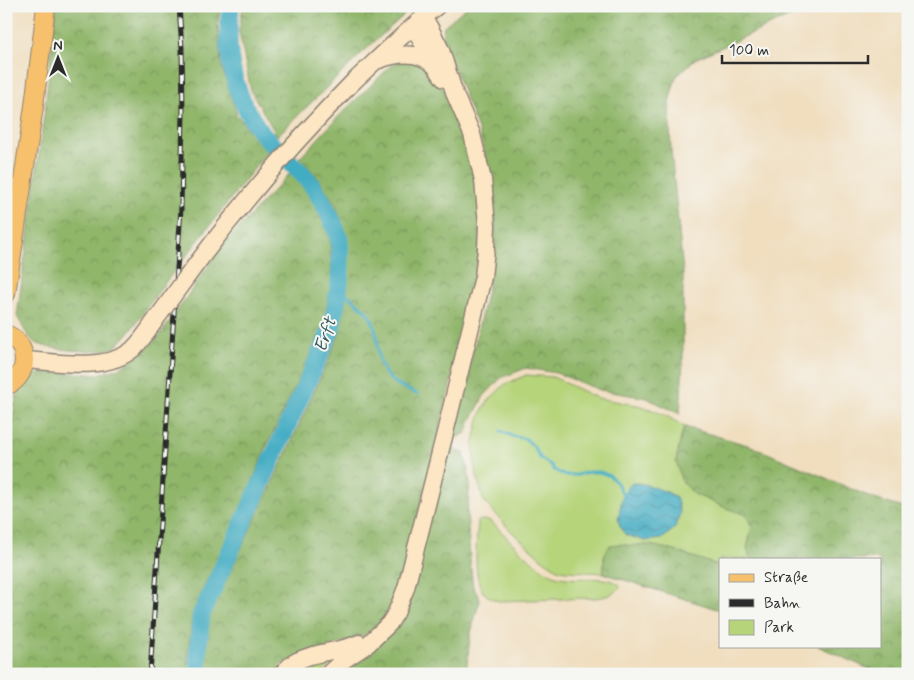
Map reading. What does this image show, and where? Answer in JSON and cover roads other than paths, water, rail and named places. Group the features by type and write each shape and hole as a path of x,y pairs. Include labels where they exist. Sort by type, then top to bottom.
{"main road":[{"path":"6,294 34,106 46,6"},
{"path":"25,360 84,364 102,363 122,356 133,349 253,191 319,116 374,62 437,6"},
{"path":"418,22 418,36 435,66 456,95"},
{"path":"328,674 341,662 368,644 389,624 396,613 406,588 483,277 487,224 483,180 472,134 456,95 441,50 429,26 418,22"},
{"path":"374,62 390,56 409,54 424,58 435,66"},
{"path":"6,334 18,342 23,350 25,360 23,370 18,378 6,386"},
{"path":"282,674 296,662 309,656 342,649 381,632"}],"water":[{"path":"632,483 655,487 676,497 680,513 675,528 662,539 645,541 626,535 621,529 618,520 622,498"}],"waterway":[{"name":"Erft","path":"199,674 198,653 201,615 331,330 340,274 339,239 321,199 307,179 257,127 240,95 234,78 229,43 231,6"},
{"path":"339,288 370,316 376,331 379,360 385,374 402,387 417,394"},
{"path":"501,431 526,439 534,447 540,458 552,466 554,470 564,475 600,472 610,476 617,483 623,495"}],"railway":[{"path":"150,674 181,208 183,112 179,6"}]}
